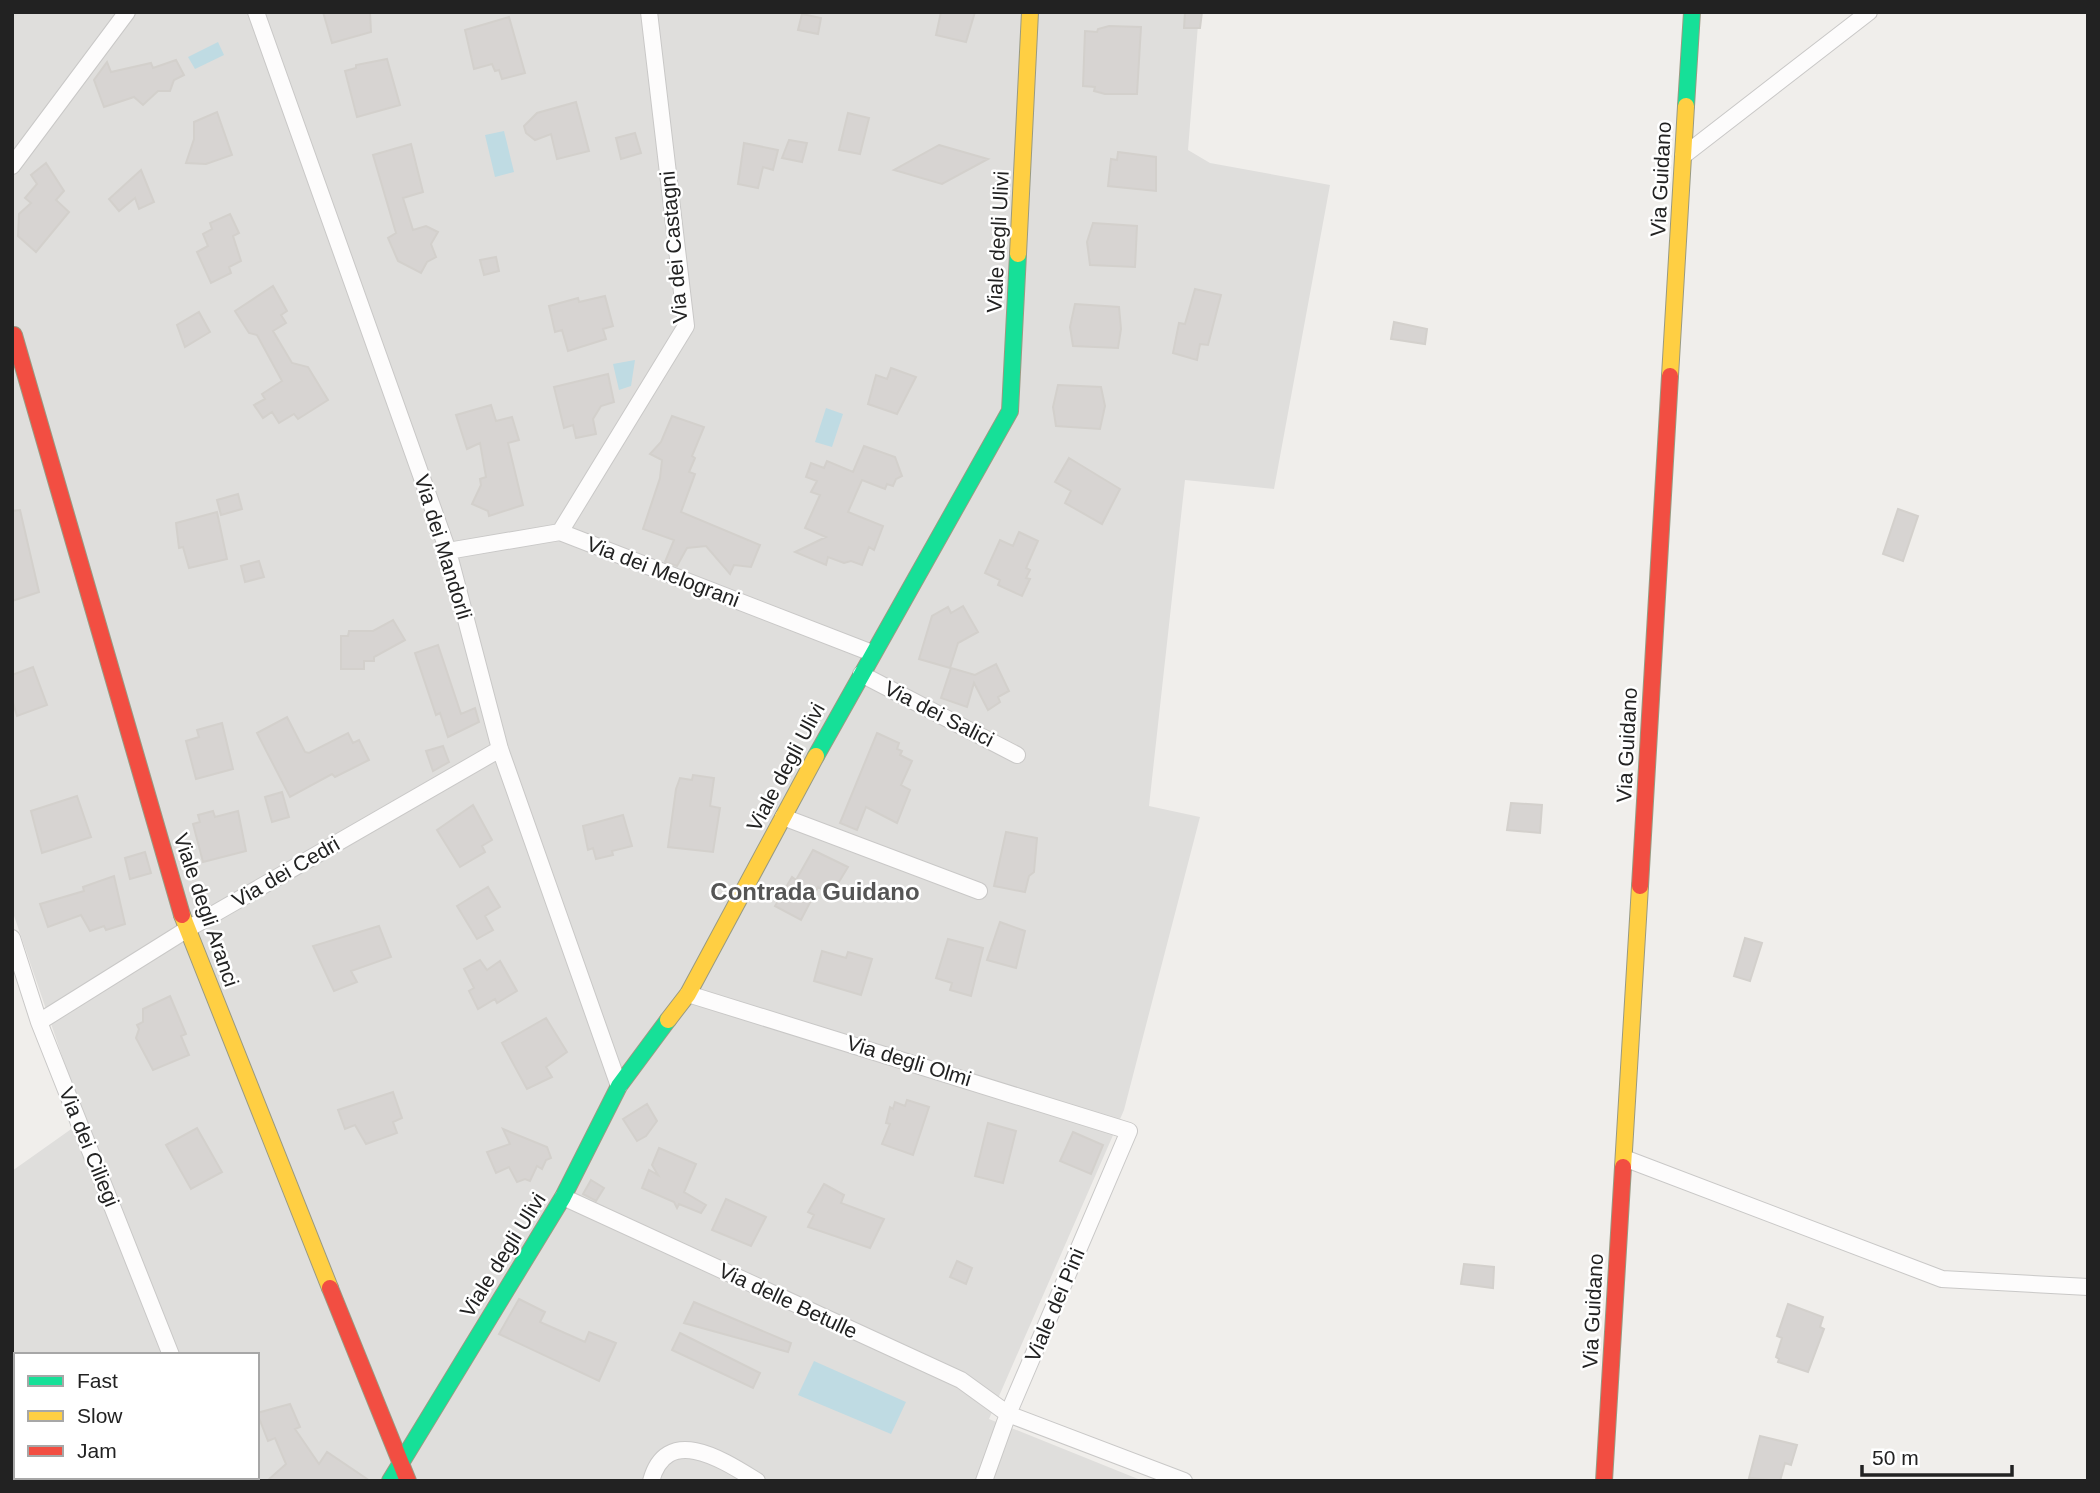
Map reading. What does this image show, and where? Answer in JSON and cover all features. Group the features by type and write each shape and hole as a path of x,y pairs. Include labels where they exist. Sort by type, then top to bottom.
{"street":[{"path":"12,166 127,12"},
{"name":"Via dei Mandorli","path":"256,12 447,551 500,749 619,1086"},
{"name":"Via dei Castagni","path":"560,532 686,326 649,12"},
{"name":"Viale degli Ulivi","path":"390,1481 564,1197 619,1086 688,994 872,653 1010,411 1030,12"},
{"name":"Via Guidano","path":"1604,1481 1692,12"},
{"path":"1683,156 1869,12"},
{"name":"Viale degli Aranci","path":"14,335 186,930 408,1481"},
{"name":"Via dei Melograni","path":"447,551 560,532 872,653"},
{"name":"Via dei Salici","path":"861,674 1017,755"},
{"name":"Via dei Cedri","path":"39,1021 186,930 500,749"},
{"path":"783,817 979,891"},
{"name":"Via dei Ciliegi","path":"12,938 39,1021 170,1353"},
{"name":"Via degli Olmi","path":"688,994 1129,1130"},
{"name":"Viale dei Pini","path":"984,1481 1008,1414 1129,1130"},
{"path":"1624,1158 1942,1279 2088,1287"},
{"name":"Via delle Betulle","path":"564,1197 961,1380 1008,1414 1184,1481"},
{"path":"651,1481 654,1469 668,1454 688,1449 713,1455 758,1481"}],"shaded area":[{"path":"12,12 1199,12 1188,150 1210,163 1330,185 1274,489 1185,480 1149,806 1200,817 1124,1110 989,1419 1143,1481 12,1481 12,1171 84,1120 12,910"}],"water":[{"path":"218,42 224,55 195,69 188,57"},
{"path":"504,131 514,172 495,177 485,135"},
{"path":"635,360 631,386 619,390 613,364"},
{"path":"826,408 843,414 832,447 815,442"},
{"path":"814,1361 906,1402 891,1434 798,1395"}],"building":[{"path":"323,12 370,12 371,32 332,43"},
{"path":"941,12 975,12 966,42 936,35"},
{"path":"1185,12 1202,12 1200,28 1184,28"},
{"path":"802,14 821,18 818,34 798,30"},
{"path":"509,17 525,73 502,79 499,70 495,71 492,64 474,69 465,30"},
{"path":"1109,26 1141,27 1137,94 1105,94 1094,91 1095,87 1083,86 1085,31 1097,32 1098,29"},
{"path":"387,59 400,105 357,117 345,71 356,68 356,65"},
{"path":"176,60 184,75 174,80 170,91 158,91 143,105 134,97 104,107 94,80 107,62 111,72 151,63 153,68"},
{"path":"576,102 589,151 557,159 551,134 535,140 526,133 524,126 537,113"},
{"path":"217,112 232,155 206,164 186,163 194,139 194,122"},
{"path":"848,113 869,118 860,154 839,150"},
{"path":"635,133 641,153 621,159 616,138"},
{"path":"789,140 807,143 802,162 782,158"},
{"path":"744,143 778,150 773,170 763,167 758,188 738,184"},
{"path":"411,144 423,192 403,198 413,230 426,226 438,232 431,244 436,257 427,262 421,273 398,261 388,238 396,233 373,155"},
{"path":"939,145 988,159 942,184 894,170"},
{"path":"1118,152 1156,157 1156,191 1108,186 1111,159 1117,160"},
{"path":"46,163 64,191 56,200 69,212 36,252 18,236 19,214 31,203 25,198 37,184 31,175"},
{"path":"141,170 154,202 139,209 135,198 119,211 109,199"},
{"path":"230,214 239,233 233,236 241,261 229,267 231,273 211,283 197,252 208,246 203,234 212,229 210,223"},
{"path":"1093,223 1137,226 1135,267 1090,265 1087,242"},
{"path":"496,257 499,271 484,275 480,260"},
{"path":"273,286 287,311 281,315 286,323 273,331 292,363 308,367 328,400 298,419 294,414 279,423 272,412 263,418 254,405 265,399 262,394 282,381 257,335 249,333 235,311"},
{"path":"1195,289 1221,295 1208,345 1200,344 1197,360 1173,353 1179,323 1185,324"},
{"path":"605,296 613,326 603,329 606,339 568,351 562,330 555,332 549,306 578,298 579,302"},
{"path":"1075,304 1119,307 1121,329 1118,348 1073,346 1070,327"},
{"path":"199,312 210,332 185,347 177,325"},
{"path":"1394,322 1427,329 1425,344 1391,339"},
{"path":"891,368 916,377 897,414 868,404 876,375 887,379"},
{"path":"608,374 614,402 601,406 593,419 596,434 576,438 573,425 564,428 554,387"},
{"path":"1058,385 1101,387 1105,406 1100,429 1056,426 1053,407"},
{"path":"491,405 496,421 512,417 519,440 508,443 523,505 489,516 488,511 472,504 481,485 480,479 486,477 480,443 467,449 456,415"},
{"path":"672,416 704,427 692,456 695,458 689,472 695,474 681,512 760,545 751,567 734,565 730,574 706,546 687,548 677,566 665,562 674,540 643,529 660,478 662,460 650,454 661,442"},
{"path":"864,446 895,457 902,476 896,479 893,486 887,484 885,489 862,480 848,512 883,526 874,550 869,547 862,565 851,561 844,563 828,557 826,565 795,552 826,537 805,528 820,495 811,492 817,481 806,477 811,463 824,468 827,461 853,472"},
{"path":"1069,458 1120,489 1102,524 1065,503 1071,491 1055,482"},
{"path":"238,494 242,509 221,515 217,500"},
{"path":"1898,509 1918,516 1903,561 1883,554"},
{"path":"20,510 39,592 12,601 12,511"},
{"path":"217,512 227,559 189,568 183,547 179,548 176,523"},
{"path":"1019,532 1038,541 1026,568 1030,570 1026,578 1030,579 1022,596 998,585 1000,580 985,573 1000,540 1013,546"},
{"path":"259,561 264,577 245,582 241,566"},
{"path":"963,606 978,632 958,643 950,668 919,659 932,616 948,607 951,613"},
{"path":"393,620 405,640 374,657 374,661 364,661 364,669 341,669 341,636 348,636 349,631 373,631"},
{"path":"438,645 461,714 475,708 479,722 448,737 440,713 436,715 415,653"},
{"path":"996,664 1009,691 998,697 1000,702 988,710 974,683 967,707 941,698 951,668 975,675"},
{"path":"33,667 47,705 17,716 12,699 12,675"},
{"path":"287,717 305,752 309,753 348,733 353,743 359,740 369,760 335,777 332,774 290,797 257,733"},
{"path":"222,723 233,769 196,779 186,741 199,737 197,730"},
{"path":"877,733 899,743 897,749 902,751 900,755 912,761 901,785 910,790 897,823 866,807 857,830 840,823"},
{"path":"443,746 449,762 433,771 426,751"},
{"path":"693,775 714,778 710,806 720,808 713,852 668,847 676,789 680,778 692,780"},
{"path":"282,792 289,817 272,822 265,797"},
{"path":"77,796 91,837 42,853 31,811"},
{"path":"1511,803 1542,805 1540,833 1507,830"},
{"path":"473,805 492,840 482,846 485,852 460,867 437,830"},
{"path":"213,811 215,817 238,811 246,851 203,862 193,824 200,822 198,815"},
{"path":"623,815 632,846 596,859 593,848 588,850 583,826"},
{"path":"1006,832 1037,838 1034,872 1029,876 1025,892 994,886"},
{"path":"813,850 848,867 831,895 818,887 801,920 775,906 792,877 796,880"},
{"path":"145,852 151,873 130,879 125,858"},
{"path":"114,876 125,924 106,930 104,926 90,931 81,915 48,927 40,904 84,891 83,887"},
{"path":"488,887 500,907 485,916 493,930 477,939 457,906"},
{"path":"1000,922 1025,931 1016,968 987,960"},
{"path":"379,926 391,957 351,971 357,982 334,991 313,946"},
{"path":"1745,938 1762,943 1750,981 1734,976"},
{"path":"948,939 983,948 971,996 950,990 952,983 936,978"},
{"path":"822,951 846,958 848,952 872,959 861,995 814,981"},
{"path":"480,960 487,970 500,961 517,991 497,1003 495,999 478,1009 469,991 474,988 464,969"},
{"path":"170,996 186,1034 181,1036 189,1055 153,1070 136,1038 139,1029 137,1025 143,1022 143,1009"},
{"path":"546,1018 567,1052 546,1067 552,1077 527,1089 502,1043"},
{"path":"393,1092 402,1118 393,1122 397,1133 366,1144 355,1125 345,1129 338,1110"},
{"path":"907,1100 929,1107 913,1155 882,1144 890,1124 886,1123 890,1107 893,1109 895,1102 905,1106"},
{"path":"647,1104 657,1121 646,1136 637,1141 623,1119"},
{"path":"988,1123 1016,1131 1003,1183 975,1176"},
{"path":"197,1128 222,1172 191,1189 166,1145"},
{"path":"503,1129 547,1147 551,1158 546,1160 542,1169 537,1166 530,1181 525,1179 517,1182 509,1167 496,1173 487,1152 510,1144"},
{"path":"1073,1132 1103,1145 1091,1174 1060,1161"},
{"path":"659,1148 696,1164 684,1192 706,1205 701,1213 679,1204 677,1208 674,1202 642,1188 649,1170 658,1175 652,1165"},
{"path":"591,1180 604,1188 596,1201 583,1194"},
{"path":"824,1184 844,1195 841,1203 884,1219 870,1248 808,1227 814,1215 808,1212"},
{"path":"726,1199 766,1217 751,1246 712,1230"},
{"path":"957,1261 972,1268 966,1284 950,1277"},
{"path":"1464,1264 1494,1267 1493,1288 1461,1284"},
{"path":"519,1299 545,1312 540,1322 585,1342 589,1332 616,1343 599,1381 499,1334"},
{"path":"694,1302 791,1343 788,1352 684,1323"},
{"path":"1788,1304 1823,1317 1820,1327 1824,1329 1808,1372 1778,1362 1776,1357 1782,1338 1777,1336"},
{"path":"680,1333 760,1373 753,1388 672,1350"},
{"path":"290,1404 300,1427 295,1429 319,1464 327,1452 370,1481 267,1481 286,1464 275,1438 268,1441 259,1412"},
{"path":"1760,1436 1797,1445 1791,1465 1785,1463 1780,1481 1749,1478"}],"traffic: fast":[{"path":"1686,106 1692,12"},
{"path":"816,756 1010,411 1018,254"},
{"path":"390,1481 563,1197 619,1086 668,1020"}],"traffic: slow":[{"path":"1018,254 1030,12"},
{"path":"1670,376 1686,106"},
{"path":"668,1020 688,994 816,756"},
{"path":"1623,1167 1640,886"},
{"path":"182,915 330,1288"}],"traffic: jam":[{"path":"14,335 182,915"},
{"path":"1640,886 1670,376"},
{"path":"1604,1481 1623,1167"},
{"path":"330,1288 408,1481"}],"district":[{"name":"Contrada Guidano","path":"815,892"}]}
